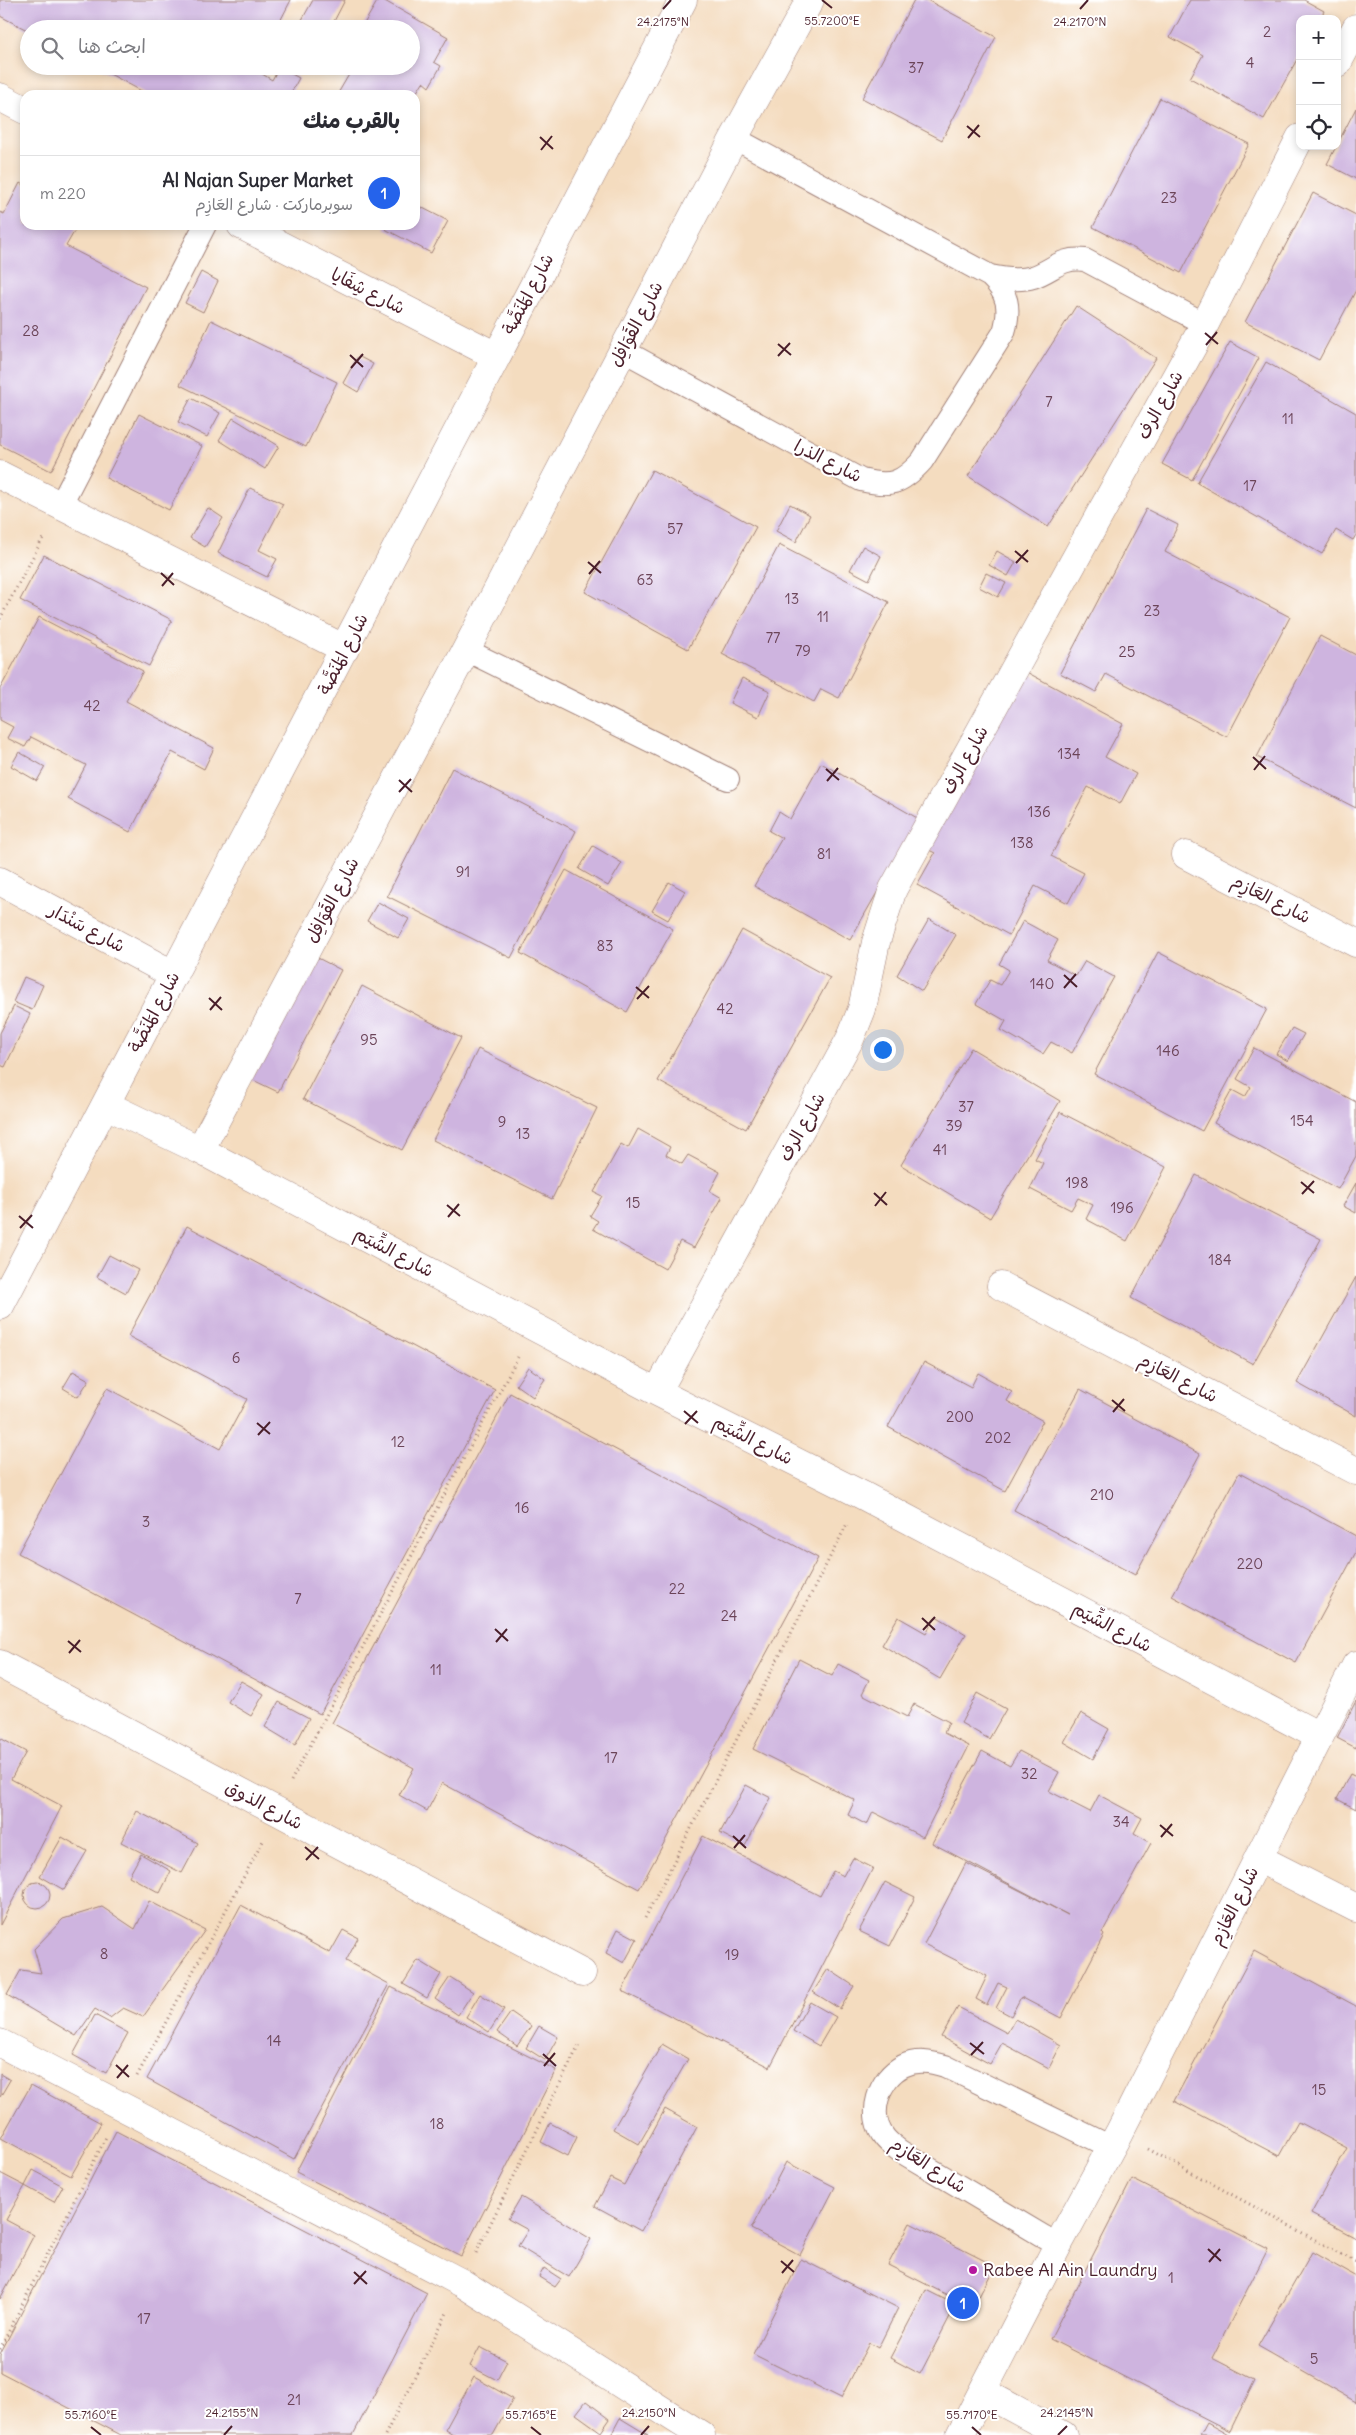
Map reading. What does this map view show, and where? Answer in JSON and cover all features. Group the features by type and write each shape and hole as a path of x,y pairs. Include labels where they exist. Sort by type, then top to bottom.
{"street":[{"name":"شارع المَنَصَّة","path":"0,1306 10,1262 106,1105 683,0"},
{"name":"شارع القَوَافِل","path":"200,1150 466,650 734,138 810,0"},
{"path":"1339,60 1356,28"},
{"path":"0,97 20,107"},
{"name":"شارع الرف","path":"657,1392 850,1039 862,1009 876,942 893,889 1205,324 1296,146"},
{"name":"شارع شِفَايا","path":"251,230 496,356"},
{"path":"0,475 61,504 345,649"},
{"name":"شارع العَازِم","path":"1186,855 1356,943"},
{"name":"شارع سَنْدَار","path":"0,881 174,975"},
{"name":"شارع الشِّيَم","path":"106,1105 200,1150 657,1392 862,1495 1319,1736"},
{"name":"شارع العَازِم","path":"1000,1286 1356,1470"},
{"name":"شارع الذوق","path":"0,1664 582,1973"},
{"name":"شارع العَازِم","path":"960,2435 1058,2245 1115,2140 1356,1665"},
{"path":"1258,1858 1356,1908"},
{"path":"0,2043 462,2283 701,2435"},
{"path":"982,2392 1063,2435"}],"lane":[{"name":"شارع الذرا","path":"622,350 861,480 884,485 906,478 922,461 1004,332 1008,316 1008,301 1001,286 990,276 734,138"},
{"path":"61,504 202,230"},
{"name":"شارع الذرا","path":"990,276 1018,279 1033,277 1064,260 1085,260 1205,324"},
{"path":"466,650 728,779"},
{"name":"شارع العَازِم","path":"1058,2245 900,2151 884,2137 876,2117 877,2096 887,2078 904,2065 924,2061 945,2066 1115,2140"}],"path":[{"path":"0,618 61,504"},
{"path":"645,1918 862,1495"},
{"path":"385,2435 579,2046"},
{"path":"1115,2140 1356,2262"}],"building":[{"path":"0,0 291,0 281,20 20,20 20,26 0,16"},
{"path":"313,0 345,0 335,20 302,20"},
{"path":"378,0 383,0 418,20 366,20"},
{"path":"914,0 927,0 996,37 942,140 862,98"},
{"path":"1190,0 1304,0 1324,11 1322,15 1296,15 1296,61 1264,119 1190,78 1203,55 1170,37"},
{"path":"420,21 448,37 434,62 441,66 429,87 423,82 418,90 340,90 349,75 420,75"},
{"path":"112,75 264,75 272,80 275,75 294,75 299,78 293,90 140,90"},
{"path":"1160,98 1249,144 1181,273 1093,227"},
{"path":"1356,108 1356,179 1327,164 1334,150 1341,150 1341,137"},
{"path":"20,183 20,230 75,230 66,246 146,287 51,471 0,445 0,212 4,214"},
{"path":"1313,193 1356,215 1356,290 1319,360 1245,322"},
{"path":"420,207 448,221 431,253 387,230 420,230"},
{"path":"201,272 218,281 203,312 185,303"},
{"path":"1076,306 1156,358 1048,527 968,476"},
{"path":"211,320 337,382 306,447 180,385"},
{"path":"1230,342 1259,358 1192,480 1162,464"},
{"path":"358,356 373,364 358,392 343,383"},
{"path":"1266,362 1356,413 1356,535 1353,540 1336,530 1322,554 1197,483"},
{"path":"191,398 220,413 207,437 178,422"},
{"path":"139,414 202,446 169,510 106,478"},
{"path":"233,418 279,446 265,469 219,440"},
{"path":"652,470 756,527 688,649 585,592"},
{"path":"250,488 283,504 259,550 277,559 267,577 218,553"},
{"path":"790,504 810,515 796,542 776,531"},
{"path":"208,508 223,518 205,547 190,538"},
{"path":"1146,509 1178,525 1165,552 1290,617 1227,737 1106,674 1096,692 1060,673"},
{"path":"779,545 889,602 839,698 821,689 814,702 722,654"},
{"path":"863,546 881,556 869,580 850,570"},
{"path":"997,551 1016,562 1008,576 989,565"},
{"path":"44,555 172,620 149,666 20,600"},
{"path":"986,573 1006,583 998,597 979,587"},
{"path":"39,617 143,671 126,701 214,748 204,769 172,752 130,832 68,799 86,765 31,737 25,747 7,738 13,727 0,720 0,689"},
{"path":"1320,636 1356,655 1356,808 1257,757"},
{"path":"1019,668 1123,724 1105,757 1136,774 1120,804 1088,787 1051,856 1084,873 1068,903 1035,886 1009,935 917,885 935,853 923,847"},
{"path":"742,678 770,691 758,717 730,703"},
{"path":"19,752 45,767 37,781 11,766"},
{"path":"821,763 919,819 850,940 754,886 782,838 769,831 779,812 790,819"},
{"path":"452,768 576,831 511,958 387,896"},
{"path":"593,846 622,863 608,886 579,869"},
{"path":"566,870 673,929 627,1012 520,953"},
{"path":"669,882 685,891 668,920 652,911"},
{"path":"378,902 409,919 398,938 367,921"},
{"path":"929,919 956,935 922,991 897,975"},
{"path":"1023,921 1058,940 1047,960 1076,976 1085,961 1114,977 1072,1053 1051,1042 1043,1054 1001,1030 1006,1021 976,1004 990,980 1000,985 1009,970 999,964"},
{"path":"742,930 830,978 746,1129 658,1081"},
{"path":"1158,952 1267,1009 1202,1131 1094,1074"},
{"path":"314,956 341,970 278,1092 251,1079"},
{"path":"24,977 43,985 32,1010 13,1002"},
{"path":"362,986 461,1038 402,1150 303,1099"},
{"path":"14,1006 30,1014 5,1067 0,1065 0,1033"},
{"path":"1292,1028 1304,1034 1288,1061 1276,1054"},
{"path":"971,1048 1060,1101 990,1218 901,1165"},
{"path":"1254,1048 1356,1102 1356,1156 1338,1189 1214,1123 1232,1090 1245,1097 1251,1087 1237,1079"},
{"path":"478,1049 597,1108 552,1199 433,1140"},
{"path":"1060,1112 1166,1167 1127,1241 1086,1219 1093,1205 1078,1198 1071,1210 1030,1189 1043,1163 1035,1159"},
{"path":"638,1129 670,1147 666,1155 682,1164 688,1155 720,1172 710,1191 722,1198 694,1248 680,1241 665,1269 593,1229 598,1221 590,1216 602,1196 594,1192 621,1144 628,1148"},
{"path":"1196,1175 1321,1239 1253,1364 1131,1298"},
{"path":"1356,1183 1356,1213 1343,1206"},
{"path":"187,1226 495,1390 320,1714 18,1553 107,1388 220,1449 247,1399 128,1336"},
{"path":"109,1255 138,1270 126,1293 97,1277"},
{"path":"1356,1277 1356,1416 1297,1383"},
{"path":"924,1362 971,1387 978,1373 1012,1392 1007,1401 1043,1421 1005,1491 888,1427"},
{"path":"528,1367 545,1379 533,1397 516,1385"},
{"path":"73,1371 89,1380 78,1397 63,1388"},
{"path":"1080,1389 1200,1454 1135,1575 1014,1510"},
{"path":"510,1393 818,1558 639,1889 442,1783 427,1811 399,1795 414,1768 332,1723"},
{"path":"1239,1473 1356,1536 1356,1552 1296,1663 1172,1596"},
{"path":"936,1616 966,1634 940,1679 882,1645 898,1617 926,1633"},
{"path":"799,1659 832,1676 838,1664 869,1680 862,1694 907,1717 914,1704 949,1722 944,1733 969,1746 923,1837 873,1812 867,1825 848,1815 855,1800 753,1749"},
{"path":"241,1681 264,1694 251,1716 228,1702"},
{"path":"977,1693 1006,1709 989,1739 961,1723"},
{"path":"1356,1701 1356,1748 1337,1738"},
{"path":"279,1702 309,1718 295,1745 265,1727"},
{"path":"1081,1713 1109,1729 1093,1759 1064,1742"},
{"path":"0,1738 26,1752 11,1779 62,1806 0,1925"},
{"path":"982,1751 1010,1766 1019,1751 1059,1772 1049,1791 1090,1812 1099,1795 1142,1818 1134,1833 1151,1843 1102,1933 1104,1935 1061,2018 1021,1997 1011,2016 996,2008 1007,1987 998,1983 987,2005 976,1999 987,1976 924,1944 966,1863 1068,1915 932,1843"},
{"path":"1350,1774 1356,1777 1356,1809 1337,1799"},
{"path":"746,1785 771,1798 745,1846 720,1833"},
{"path":"137,1811 198,1843 182,1873 121,1842"},
{"path":"703,1836 820,1896 833,1871 843,1876 853,1858 873,1868 770,2067 622,1991"},
{"path":"62,1837 87,1851 64,1890 40,1876"},
{"path":"141,1854 171,1871 160,1893 129,1876"},
{"path":"37,1882 46,1886 50,1895 46,1904 37,1908 28,1904 24,1895 28,1886"},
{"path":"885,1882 915,1897 890,1946 859,1931"},
{"path":"149,1901 205,1930 143,2017 123,2008 110,2018 95,2009 76,2036 7,1995 21,1970 41,1973 34,1949 63,1919 102,1907 135,1929"},
{"path":"241,1905 330,1953 343,1930 358,1938 346,1961 389,1984 294,2159 147,2079"},
{"path":"618,1929 637,1939 624,1963 606,1953"},
{"path":"1254,1951 1356,2006 1356,2238 1311,2214 1347,2148 1298,2122 1279,2156 1174,2101"},
{"path":"418,1960 441,1974 427,1998 403,1984"},
{"path":"828,1969 854,1986 840,2009 813,1992"},
{"path":"450,1977 473,1992 458,2015 435,1999"},
{"path":"391,1987 556,2070 461,2256 296,2172"},
{"path":"480,1994 504,2009 489,2032 466,2017"},
{"path":"810,2002 836,2017 819,2046 793,2031"},
{"path":"958,2007 1007,2033 1015,2019 1061,2045 1049,2068 1002,2043 990,2064 941,2037"},
{"path":"511,2012 531,2026 517,2046 497,2032"},
{"path":"95,2015 128,2033 106,2073 73,2055"},
{"path":"539,2026 558,2037 545,2060 526,2048"},
{"path":"662,2044 688,2059 639,2144 613,2129"},
{"path":"0,2074 10,2080 0,2097"},
{"path":"31,2085 101,2123 71,2176 1,2138"},
{"path":"665,2109 697,2127 641,2231 595,2206 610,2178 624,2185"},
{"path":"550,2123 577,2137 568,2156 541,2142"},
{"path":"116,2131 427,2293 353,2435 121,2435 0,2372 0,2354"},
{"path":"786,2162 835,2187 800,2255 751,2229"},
{"path":"33,2170 63,2186 54,2202 25,2186"},
{"path":"0,2173 25,2186 6,2220 34,2235 0,2299"},
{"path":"1132,2179 1268,2249 1212,2358 1255,2380 1230,2431 1050,2339"},
{"path":"521,2197 591,2239 569,2277 518,2246 528,2230 508,2219"},
{"path":"910,2223 995,2266 973,2308 888,2265"},
{"path":"1312,2252 1356,2277 1356,2402 1258,2346"},
{"path":"801,2259 898,2308 878,2348 869,2343 841,2398 753,2354"},
{"path":"544,2268 561,2279 555,2287 539,2277"},
{"path":"926,2290 956,2305 920,2374 890,2358"},
{"path":"480,2347 507,2361 497,2380 470,2366"},
{"path":"474,2377 513,2399 493,2435 453,2435 445,2430"},
{"path":"586,2401 610,2419 601,2432 576,2414"},
{"path":"620,2418 648,2435 611,2435"},
{"path":"1207,2422 1230,2435 1200,2435"}],"place":[{"name":"Rabee Al Ain Laundry","path":"973,2270"},
{"name":"Al Najan Super Market","path":"963,2303"}]}
